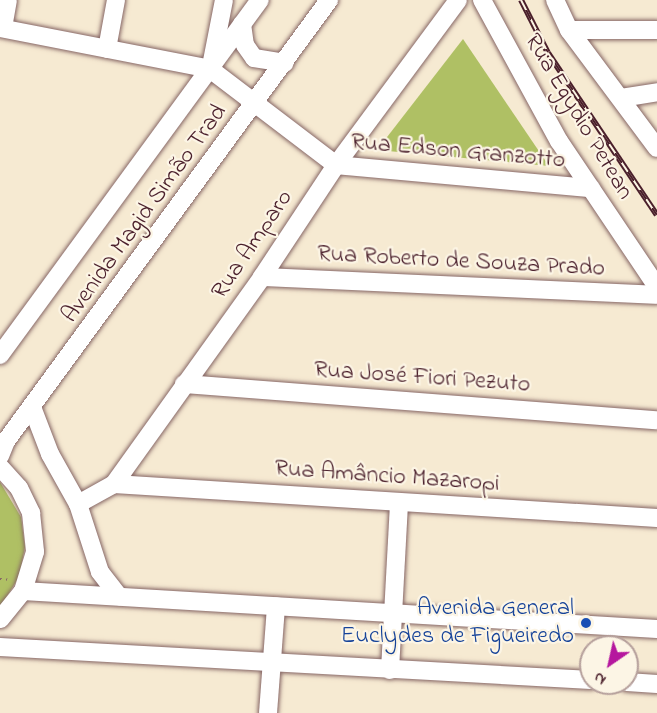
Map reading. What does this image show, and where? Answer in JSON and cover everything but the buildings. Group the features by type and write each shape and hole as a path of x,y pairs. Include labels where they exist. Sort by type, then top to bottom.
{"street":[{"path":"8,0 1,28 210,69 224,0"},
{"path":"107,49 116,0"},
{"name":"Avenida Magid Simão Trad","path":"0,355 260,0"},
{"name":"Avenida Magid Simão Trad","path":"0,456 6,441 257,103 329,0"},
{"name":"Rua Amparo","path":"78,504 114,484 262,277 336,165 458,0"},
{"name":"Rua Egydio Petean","path":"482,0 558,141 657,287"},
{"path":"555,0 569,30 657,148"},
{"path":"242,24 245,45 254,58 285,63"},
{"path":"569,30 657,30"},
{"name":"Rua Edson Granzotto","path":"210,69 336,165 591,188"},
{"path":"621,98 657,92"},
{"name":"Rua Roberto de Souza Prado","path":"262,277 657,295"},
{"name":"Rua José Fiori Pezuto","path":"184,384 657,420"},
{"path":"32,407 50,454 78,504 100,572 119,596"},
{"path":"0,467 19,488 31,513 35,552 23,591 0,619"},
{"name":"Rua Amâncio Mazaropi","path":"114,484 657,518"},
{"path":"390,670 399,502"},
{"path":"23,591 657,629"},
{"path":"268,713 276,606"},
{"path":"0,647 579,679"},
{"path":"639,683 657,684"}],"green space":[{"path":"463,39 549,166 377,150"},
{"path":"0,482 21,517 25,547 19,577 0,607"}],"railway":[{"path":"521,0 548,53 657,215"}],"place":[{"name":"Avenida General Euclydes de Figueiredo","path":"586,623"}]}
